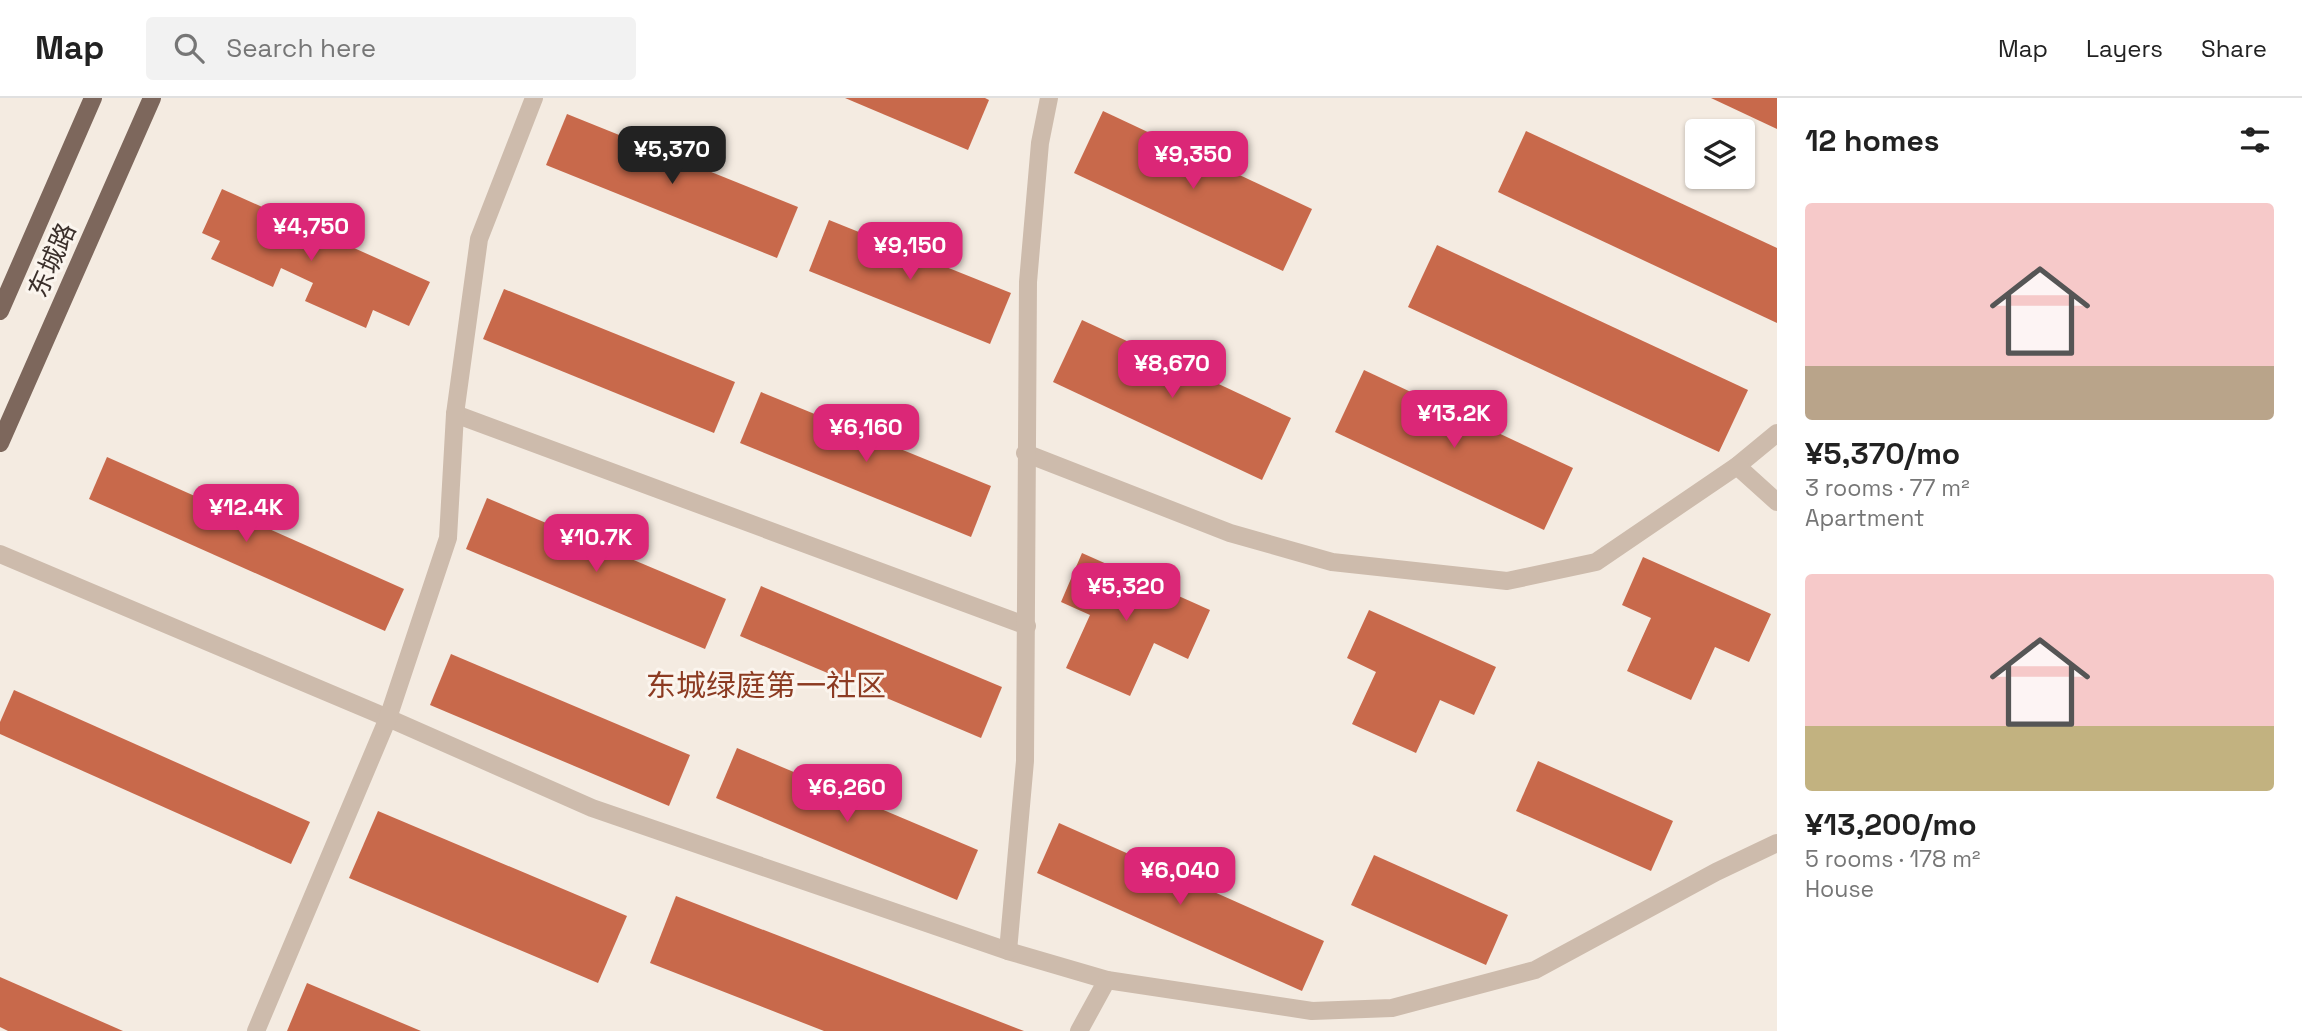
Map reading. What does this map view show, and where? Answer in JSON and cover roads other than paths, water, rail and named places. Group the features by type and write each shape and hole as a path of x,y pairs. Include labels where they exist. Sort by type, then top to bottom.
{"main road":[{"name":"东城路","path":"0,311 93,98"},
{"name":"东城路","path":"0,443 152,98"}],"street":[{"path":"256,1031 388,718 448,538 455,414 479,239 534,98"},
{"path":"1008,951 1025,761 1028,282 1040,143 1049,98"},
{"path":"455,414 1027,626"},
{"path":"1025,453 1230,533 1332,562 1507,581 1596,562 1737,466 1777,433"},
{"path":"1737,466 1777,502"},
{"path":"0,554 388,718 592,808 1008,951 1107,980 1312,1011 1392,1008 1535,970 1716,872 1777,843"},
{"path":"1079,1031 1107,980"}],"district":[{"name":"东城绿庭第一社区","path":"766,685"}]}
